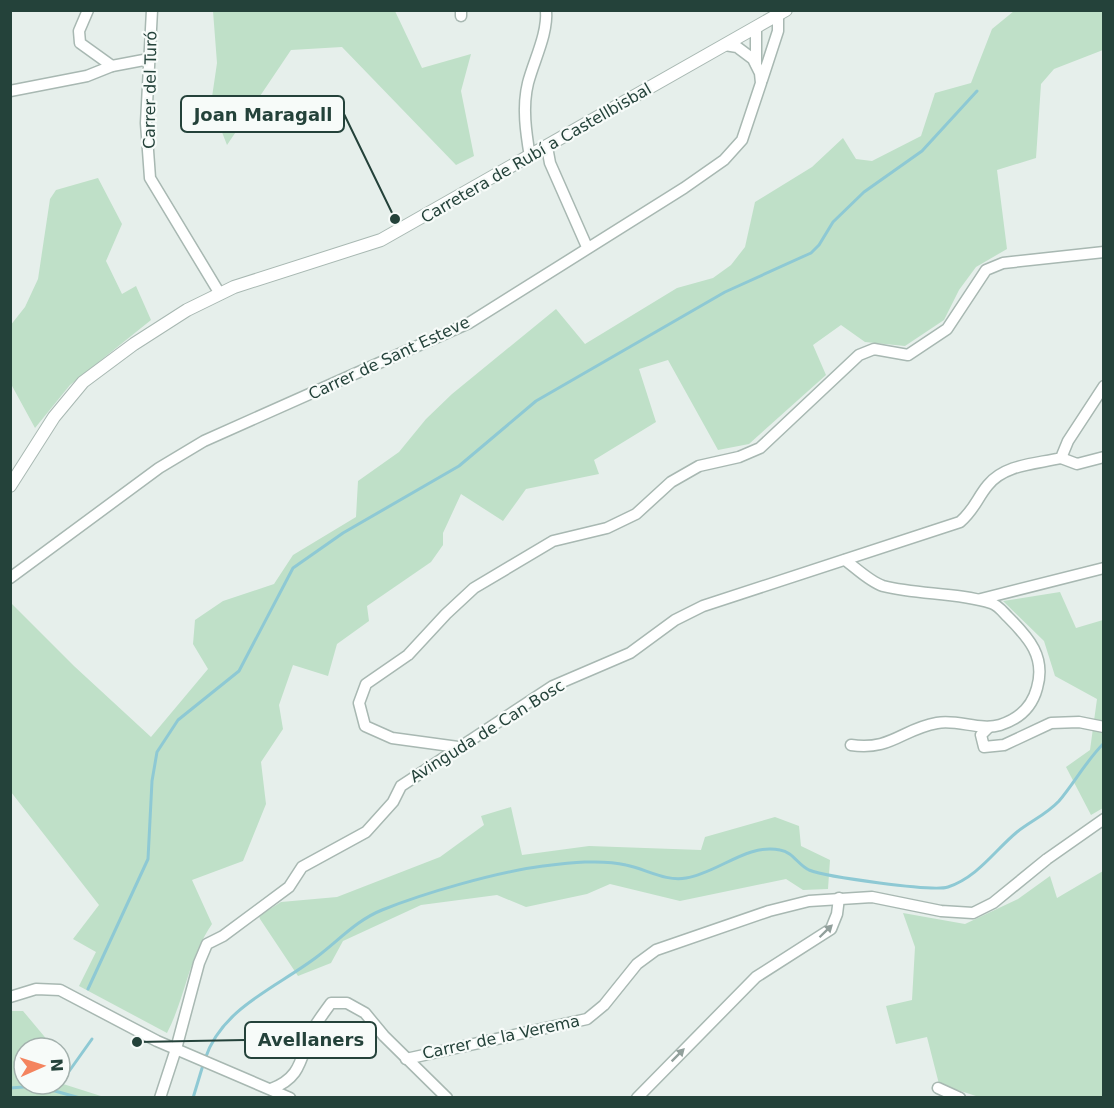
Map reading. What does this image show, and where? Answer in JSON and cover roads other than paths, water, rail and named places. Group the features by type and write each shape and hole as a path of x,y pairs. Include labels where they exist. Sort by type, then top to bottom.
{"street":[{"path":"88,10 79,31 80,43 112,66"},
{"name":"Carrer del Turó","path":"152,10 146,123 150,178 220,294"},
{"path":"530,157 524,123 527,85 539,50 546,10"},
{"path":"756,64 772,19"},
{"name":"Carretera de Rubí a Castellbisbal","path":"10,486 54,417 83,382 134,344 187,310 234,286 381,240 772,19"},
{"name":"Carrer de Sant Esteve","path":"10,578 159,468 204,441 469,322 684,188 724,160 742,140 778,31 772,19"},
{"path":"725,45 737,47 753,58 761,83"},
{"path":"10,92 87,76 112,66 149,59"},
{"path":"547,147 550,163 587,247"},
{"path":"458,747 392,738 372,732 360,718 358,703 366,684 408,655 474,588 552,541 607,528 636,514 671,482 699,466 739,457 760,448 859,355 874,349 908,355 947,329 986,270 1003,263 1104,252"},
{"path":"1061,458 1068,441 1104,386"},
{"name":"Avinguda de Can Bosc","path":"160,1098 199,963 207,944 289,887 302,867 366,832 393,802 401,786 458,747 553,686 630,653 675,620 703,606 960,522 976,506 986,487 1005,470 1061,458 1077,464 1104,457"},
{"path":"845,560 880,585 994,603 1031,640 1040,663 1040,680 1034,698 1025,712 1010,722 989,727 950,722 936,723 886,745 870,748 851,745"},
{"path":"978,600 1104,568"},
{"path":"989,727 981,735 984,747 1004,745 1052,723 1079,722 1104,727"},
{"name":"Carrer de la Verema","path":"406,1059 416,1054 582,1021 598,1011 637,964 656,950 769,911 809,901 872,897 941,911 973,912 993,903 1047,859 1104,819"},
{"path":"638,1098 756,977 831,929 837,914 839,898"},
{"path":"10,997 44,988 60,990 176,1049 290,1098"},
{"path":"271,1089 284,1084 296,1073 311,1033 331,1004 347,1003 365,1013 406,1059 447,1098"},
{"path":"938,1089 960,1098"}],"waterway":[{"path":"88,989 148,859 152,781 157,752 178,720 239,671 293,568 343,533 459,466 536,401 725,292 811,253 819,245 833,222 864,192 922,151 977,91"},
{"path":"205,1059 224,1025 238,1012 318,956 364,919 418,897 504,873 543,866 606,862 678,879 710,871 744,854 768,849 785,851 805,868 820,873 902,886 948,887 968,877 1017,832 1054,806 1104,743"},
{"path":"72,1067 92,1039"},
{"path":"193,1098 203,1065"},
{"path":"10,1088 37,1086 80,1098"}],"place":[{"name":"Joan Maragall","path":"395,219"},
{"name":"Avellaners","path":"137,1042"}]}
